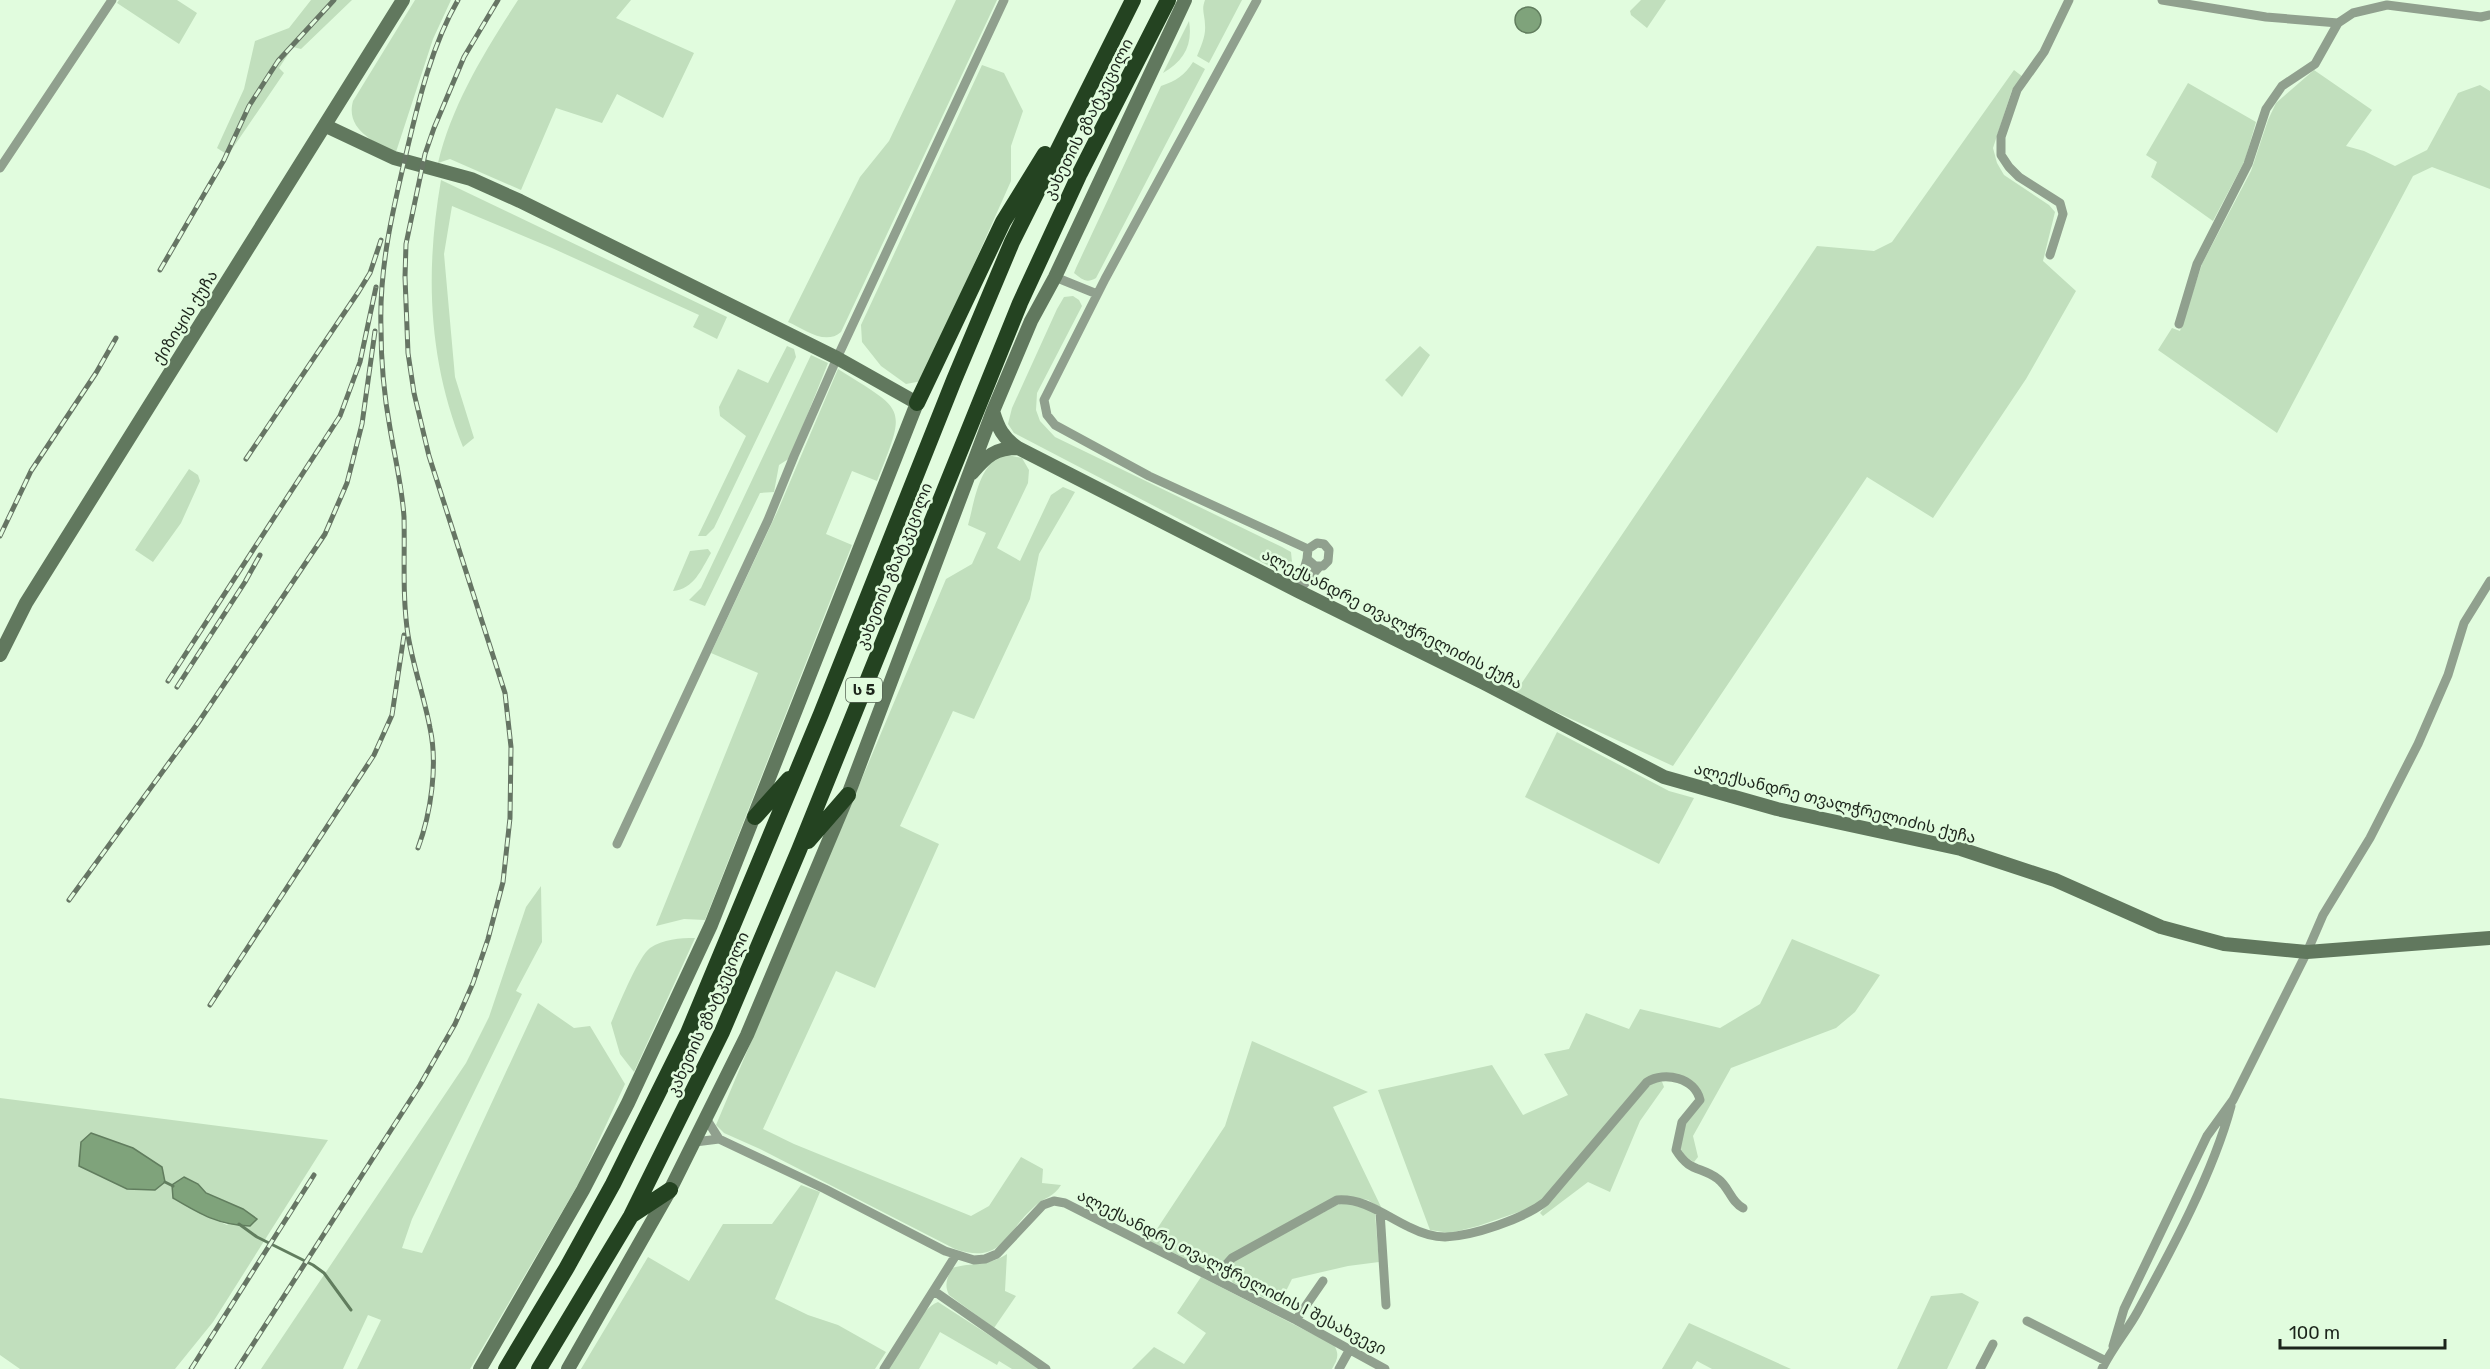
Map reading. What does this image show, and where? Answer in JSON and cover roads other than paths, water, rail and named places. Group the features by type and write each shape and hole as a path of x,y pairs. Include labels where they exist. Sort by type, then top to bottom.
{"highway":[{"name":"კახეთის გზატკეცილი","path":"506,1369 566,1269 613,1184 688,1033 1012,242 1132,0"},
{"name":"კახეთის გზატკეცილი","path":"539,1369 631,1215 722,1032 800,850 1020,303 1080,173 1168,0"},
{"path":"917,403 1003,222 1095,74"},
{"path":"755,817 796,772"},
{"path":"800,850 848,795"},
{"path":"631,1215 670,1190"}],"street":[{"path":"0,168 112,0"},
{"name":"ქიზიყის ქუჩა","path":"0,656 26,603 125,441 326,126 403,0"},
{"path":"617,844 768,520 837,358 1004,0"},
{"path":"568,1369 670,1190 707,1120 747,1035 848,795 944,546 993,411 1031,321 1055,277 1185,0"},
{"path":"1257,0 1097,294 1044,400 1047,415 1055,425 1149,476 1308,549"},
{"path":"2050,255 2063,214 2060,203 2019,177 2009,167 2001,155 2001,137 2017,90 2043,52 2069,0"},
{"path":"2162,0 2266,17 2338,23"},
{"path":"2179,324 2197,264 2248,164 2266,109 2282,86 2315,64 2338,23 2353,13 2387,6 2481,17 2490,15"},
{"path":"326,126 394,158 471,180 520,201 837,358 917,403"},
{"path":"1055,277 1097,294"},
{"name":"კახეთის გზატკეცილი","path":"480,1369 573,1210 628,1104 711,925 917,403"},
{"path":"993,411 1002,434 1007,441 1018,448"},
{"path":"967,479 990,455 1003,448 1018,448"},
{"name":"ალექსანდრე თვალჭრელიძის ქუჩა","path":"1018,448 1484,683 1664,777 1778,809 1961,849 2055,880 2141,919 2224,944 2307,952 2490,938"},
{"path":"1308,549 1317,543 1327,547 1330,557 1326,564 1320,566 1312,565 1308,559"},
{"path":"1298,591 1308,559 1308,549"},
{"path":"1298,591 1320,566"},
{"path":"2027,1321 2104,1365 2113,1346 2124,1309 2207,1136 2233,1100 2323,915 2370,838 2418,744 2448,675 2464,623 2490,581"},
{"path":"1219,1281 1224,1267 1232,1258 1337,1200 1352,1199 1365,1203 1421,1232 1444,1237 1482,1229 1534,1211 1545,1202 1647,1082 1655,1077 1667,1077 1692,1084 1698,1091 1700,1100 1682,1122 1676,1150 1692,1168 1718,1179 1736,1204 1743,1208"},
{"path":"2113,1346 2137,1313 2181,1227 2221,1143 2233,1100"},
{"path":"695,1142 718,1139 707,1120"},
{"name":"ალექსანდრე თვალჭრელიძის I შესახვევი","path":"718,1139 956,1255 974,1260 997,1254 1043,1205 1054,1201 1074,1206 1296,1320 1385,1369"},
{"path":"1380,1212 1386,1305"},
{"path":"2166,1220 2181,1227"},
{"path":"884,1369 956,1255"},
{"path":"1296,1320 1323,1281"},
{"path":"934,1291 1046,1369"},
{"path":"1980,1369 1993,1344"},
{"path":"1339,1369 1350,1349"}],"waterway":[{"path":"165,1182 173,1186"},
{"path":"239,1224 257,1237 313,1265 324,1273 351,1310"}],"railway":[{"path":"160,270 224,160 249,106 278,61 334,0"},
{"path":"418,848 430,804 433,757 428,716 410,647 406,620 404,517 385,391 382,353 382,283 388,238 416,111 441,35 458,0"},
{"path":"237,1369 420,1085 455,1024 473,983 488,939 503,882 510,818 511,747 505,693 429,456 414,393 408,353 405,277 406,244 425,154 464,57 498,0"},
{"path":"246,459 359,291 370,273 381,240"},
{"path":"168,681 340,416 360,362 376,287"},
{"path":"69,900 198,723 325,534 347,483 362,424 375,331"},
{"path":"0,536 31,471 96,373 116,338"},
{"path":"177,687 260,555"},
{"path":"210,1005 374,755 392,715 404,635"},
{"path":"191,1369 314,1175"}]}
